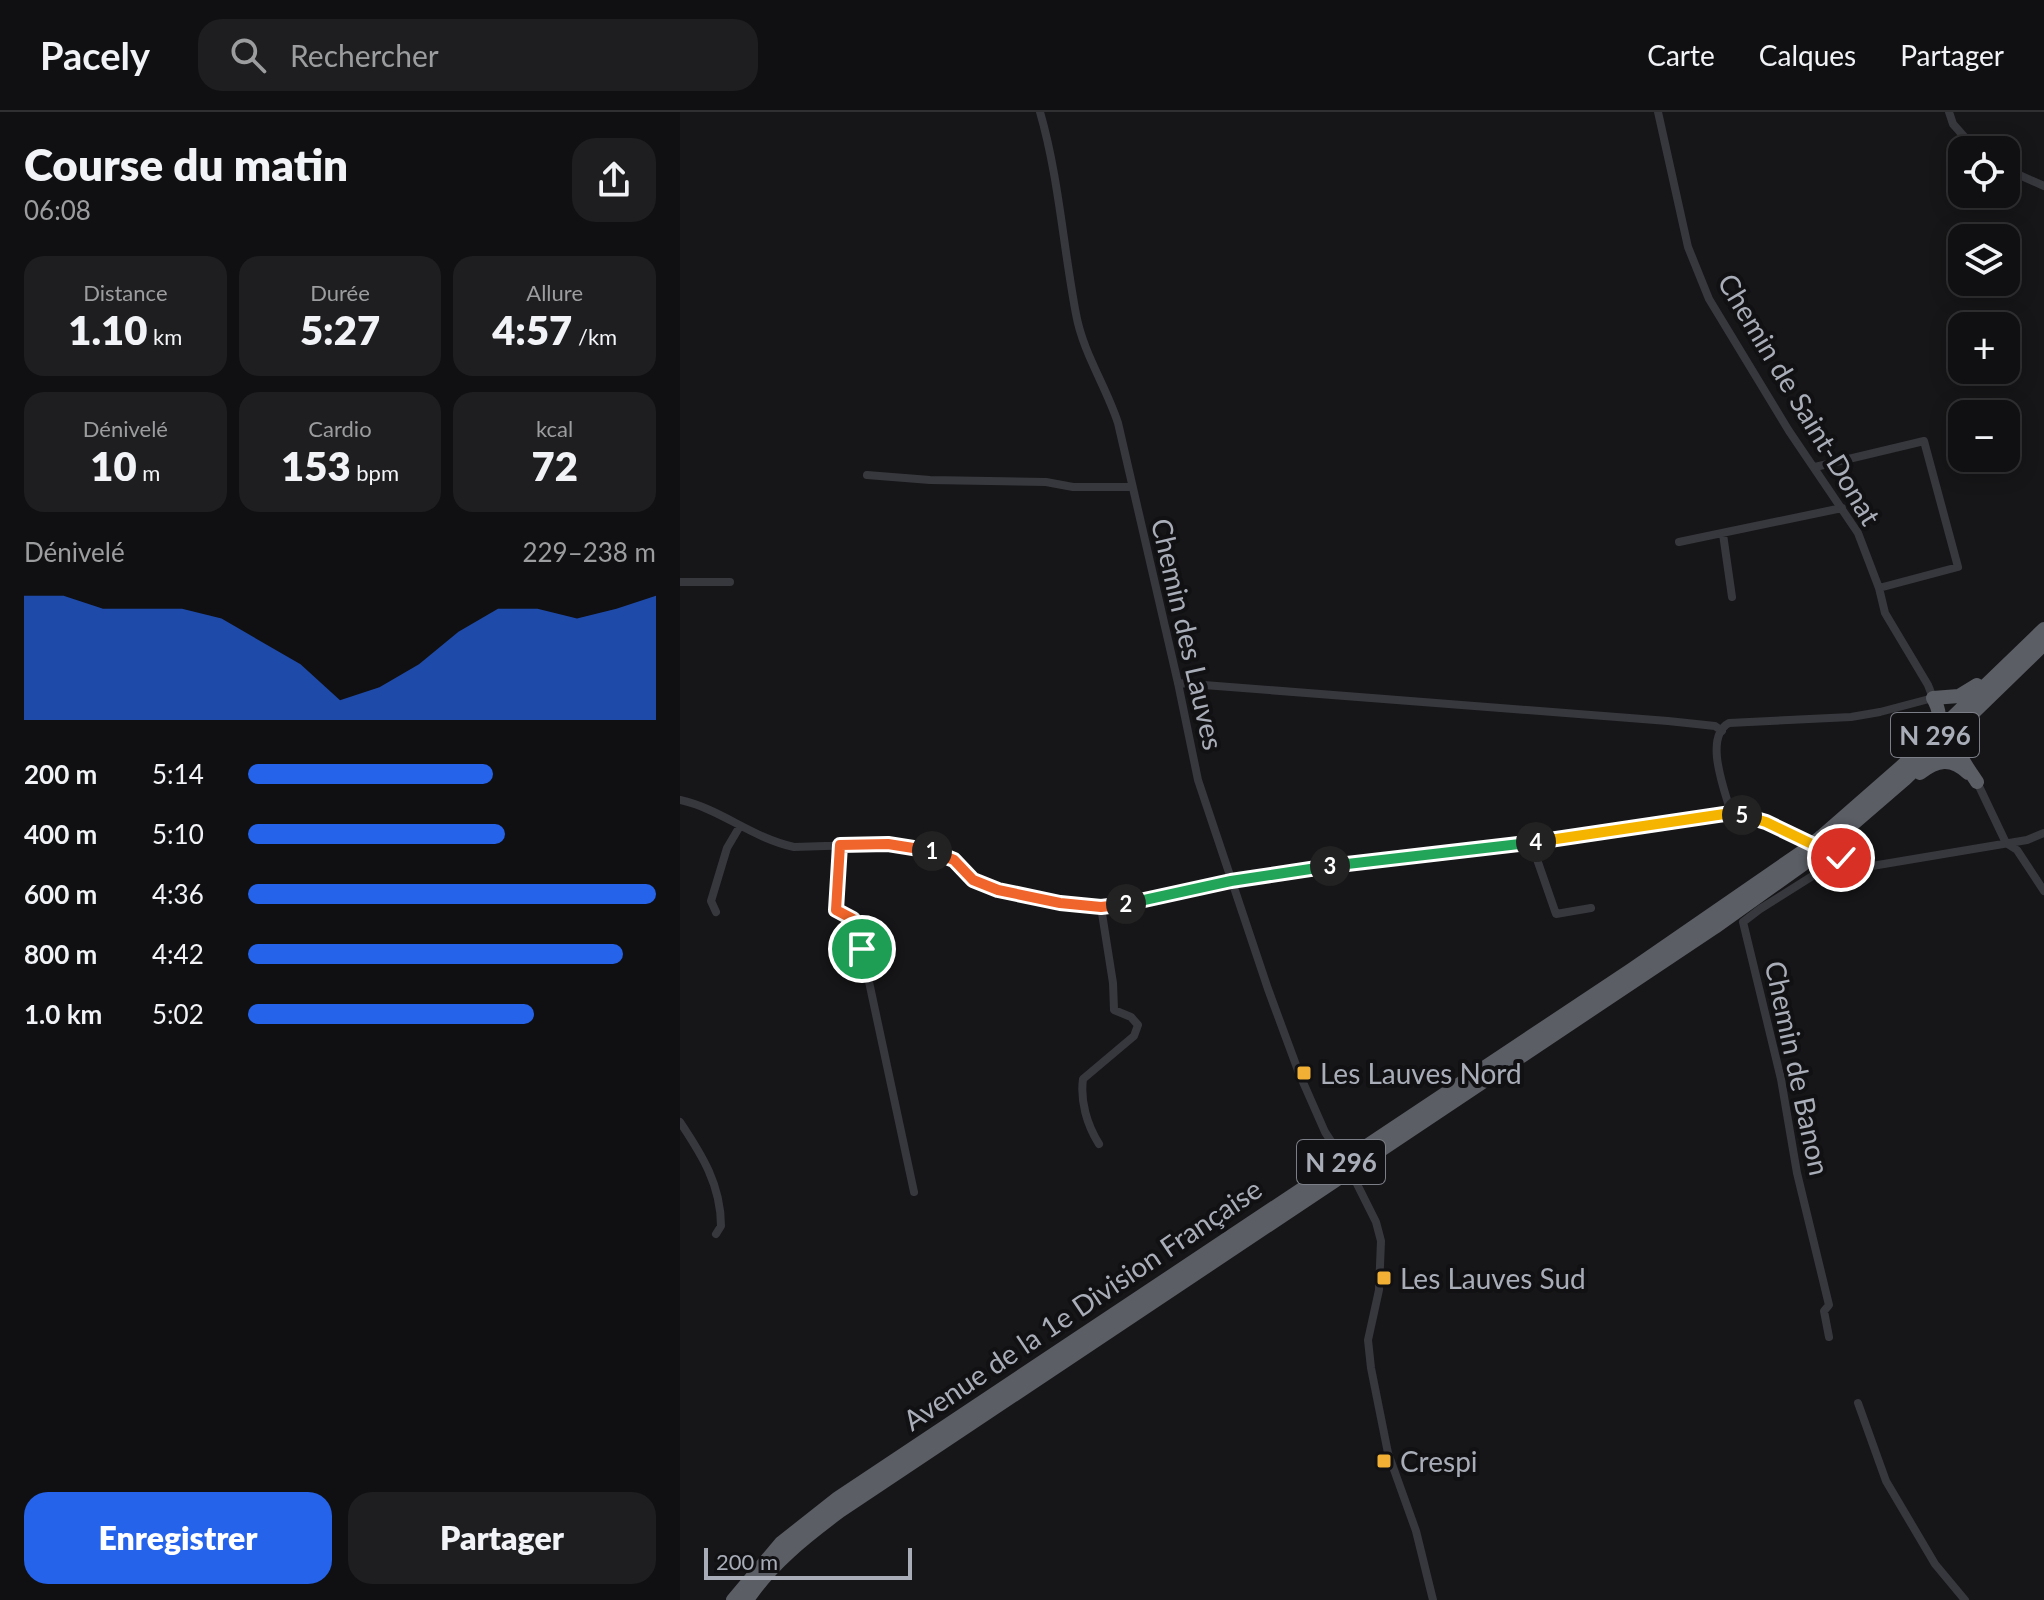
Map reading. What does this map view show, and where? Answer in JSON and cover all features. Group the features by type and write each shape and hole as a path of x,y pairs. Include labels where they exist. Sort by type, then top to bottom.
{"highway":[{"path":"1824,838 1936,726 1940,713 1933,698 1951,698 1967,692 2044,627"},
{"name":"Avenue de la 1e Division Française","path":"737,1599 840,1511 1735,914 1901,767 2044,627"},
{"path":"1977,782 1957,749 1957,739 2044,647"},
{"name":"Avenue de la 1e Division Française","path":"1824,838 1855,823 2044,647"},
{"path":"1855,823 1936,762 1947,761 1959,765 1977,782"},
{"name":"Avenue de la 1e Division Française","path":"737,1599 781,1543 838,1498 1808,851"}],"street":[{"name":"Chemin des Lauves","path":"1040,112 1050,148 1076,315 1084,344 1112,405 1198,780 1299,1073 1325,1132 1338,1152"},
{"name":"Chemin de Saint-Donat","path":"1658,112 1688,247 1709,299 1737,348 1858,533 1885,613 1902,638 1933,698"},
{"path":"1949,112 1953,124 1964,136"},
{"path":"2020,175 2044,186"},
{"path":"1815,467 1924,441 1958,567 1879,588"},
{"path":"867,475 930,480 1046,482 1073,487 1132,487"},
{"path":"1679,542 1842,508"},
{"path":"1723,534 1732,597"},
{"path":"680,582 730,582"},
{"path":"1178,683 1474,704 1715,726 1720,735 1721,774 1731,813"},
{"path":"1720,735 1729,723 1851,717 1933,698"},
{"path":"1977,782 2006,843 2017,850 2044,891"},
{"path":"680,800 717,811 764,839 794,847 888,844 928,849 954,860 973,880 998,890 1060,903 1101,907 1149,901 1231,881 1731,813 1766,822 1841,858 1872,866 2006,843 2044,833"},
{"path":"716,912 711,901 727,848 740,826"},
{"path":"1531,842 1556,914 1591,908"},
{"path":"840,845 836,910 853,919 862,949 914,1192"},
{"name":"Chemin de Banon","path":"1829,1337 1824,1311 1829,1305 1825,1280 1797,1173 1781,1079 1743,922 1841,858"},
{"path":"1099,1144 1092,1133 1084,1105 1083,1079 1134,1036 1138,1025 1131,1017 1114,1010 1111,966 1101,907"},
{"path":"680,1122 709,1168 716,1188 721,1226 716,1234"},
{"path":"1356,1182 1376,1222 1381,1241 1379,1290 1368,1340 1371,1368 1388,1453 1416,1531 1433,1600"},
{"path":"1858,1403 1886,1481 1935,1564 1965,1600"}],"place":[{"name":"Les Lauves Nord","path":"1304,1073"},
{"name":"Les Lauves Sud","path":"1384,1278"},
{"name":"Crespi","path":"1384,1461"}],"route":[{"path":"862,949 853,919 836,910 840,845 888,844 928,849 954,860 973,880 985,886 1060,903 1101,907 1149,901 1231,881 1731,813 1766,822 1841,858"}]}
